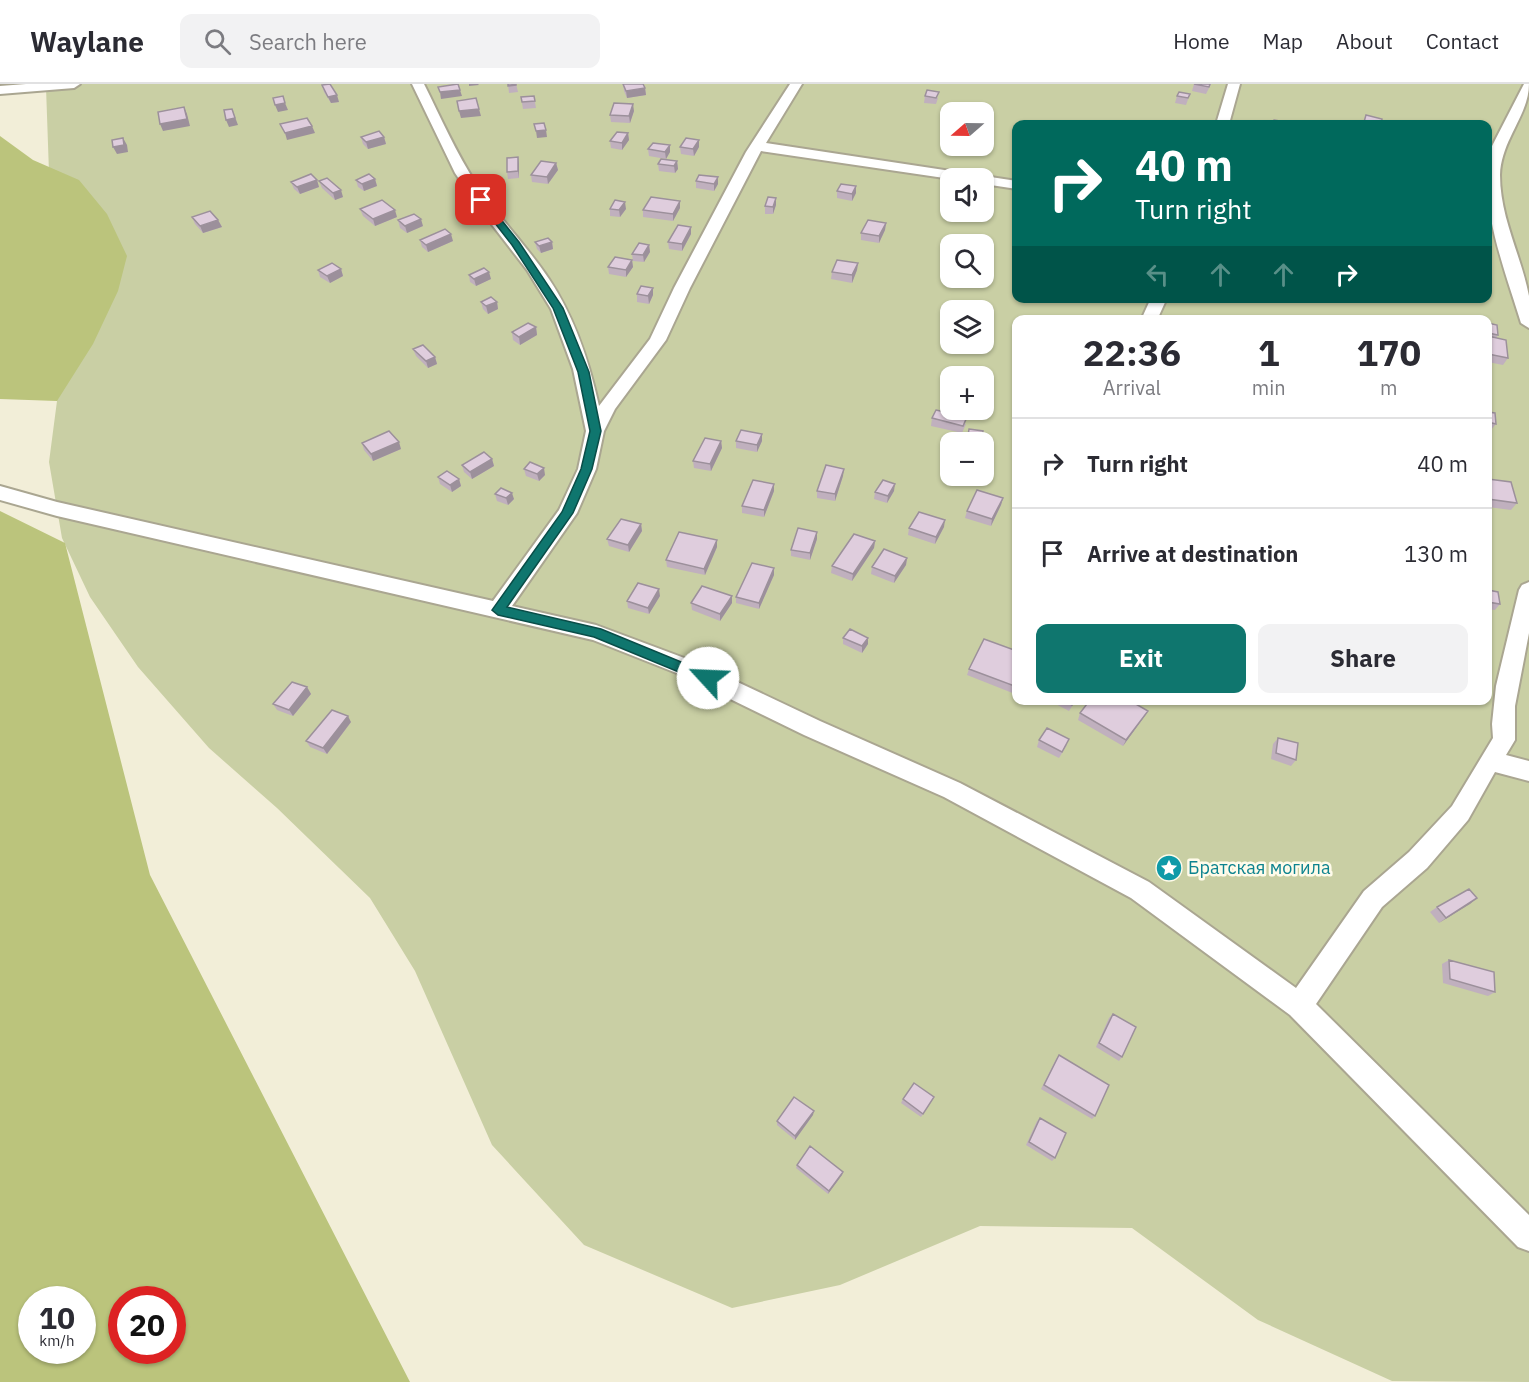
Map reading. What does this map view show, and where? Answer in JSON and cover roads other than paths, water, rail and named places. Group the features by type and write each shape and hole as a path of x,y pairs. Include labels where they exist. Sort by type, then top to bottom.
{"lane":[{"path":"0,90 74,84"},
{"path":"418,84 450,154 481,200 516,244 558,308 584,372 595,431"},
{"path":"498,610 567,513 587,469 595,431 607,406 658,340 682,288 757,146 796,84"},
{"path":"1223,120 1234,84"},
{"path":"1529,86 1506,129 1495,158 1493,187 1499,217 1529,323"},
{"path":"757,146 940,173"},
{"path":"994,182 1012,184"},
{"path":"0,493 596,633 677,664 812,728 952,789 1140,890 1299,1006 1529,1236"},
{"path":"1299,1006 1373,899 1418,860 1460,813 1489,761 1504,740 1503,705 1529,590"},
{"path":"1489,761 1529,771"}],"place":[{"name":"Братская могила","path":"1169,868"}]}
